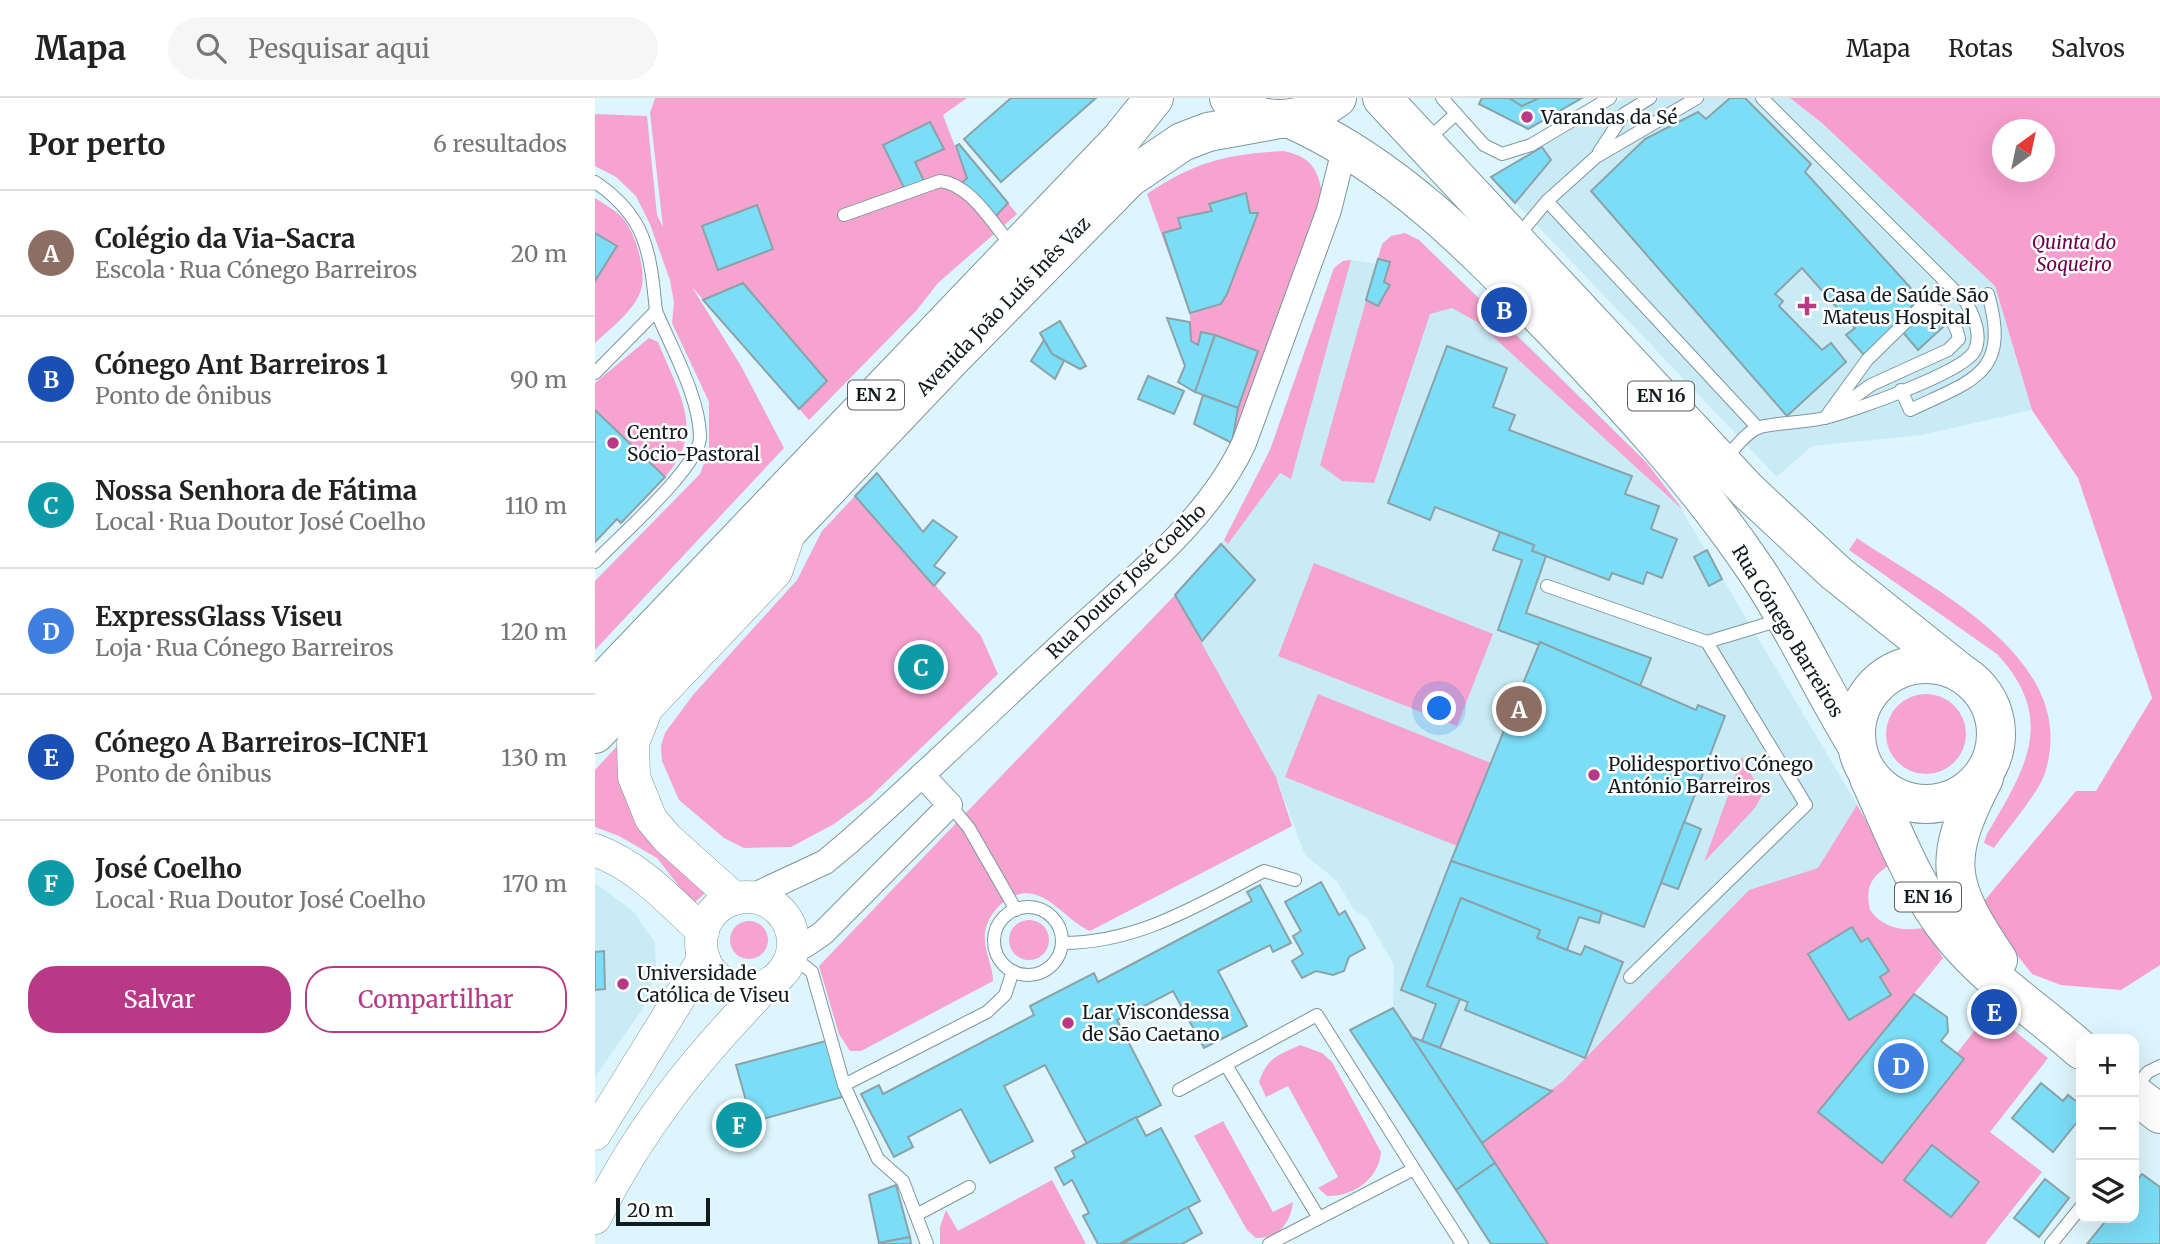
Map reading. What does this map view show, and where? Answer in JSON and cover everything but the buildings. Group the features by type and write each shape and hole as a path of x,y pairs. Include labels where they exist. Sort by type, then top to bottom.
{"main road":[{"name":"Avenida João Luís Inês Vaz","path":"595,690 1121,139 1154,98"},
{"name":"Rua Cónego Barreiros","path":"1229,98 1251,114 1283,120 1345,146 1425,203 1484,258 1605,383 1676,462 1757,572 1784,618 1860,755 1909,862 1946,926 1971,956 2076,1046"},
{"name":"EN 2","path":"1283,120 1316,113 1337,98"},
{"name":"EN 16","path":"1382,98 1779,522 1836,573 1976,684 1995,716 1995,754 1988,771 1974,787 1957,799 1937,804 1916,804 1895,798 1878,786 1860,755"},
{"name":"Avenida João Luís Inês Vaz","path":"595,734 1042,264 1129,178 1182,142 1208,132 1283,120"},
{"path":"1860,755 1857,720 1863,702 1888,674 1924,663 1961,673"},
{"name":"Rua Cónego Barreiros","path":"1988,771 1957,835 1959,893 1982,936 2026,1002"},
{"path":"2139,1095 2160,1114"}],"street":[{"name":"Rua Doutor José Coelho","path":"741,898 825,862 1140,572 1217,490 1232,470 1329,210 1345,146"},
{"path":"741,898 667,838 651,819 634,777 633,743 647,708 776,572 791,529"},
{"path":"595,1217 649,1123 700,1056 782,967 804,946 823,933 950,805 922,775"},
{"path":"595,850 620,860 642,874 703,945 711,972 737,988 752,989 782,967 793,934 787,919 763,900 741,898 715,911 703,945 595,1134"}],"lane":[{"path":"1442,98 1484,145 1502,154 1531,145 1610,98"},
{"path":"1596,157 1624,114 1650,98"},
{"path":"1515,239 1547,201 1596,157 1697,98"},
{"path":"1722,461 1758,428 1825,418 1942,375 1966,361 1975,351 1978,338 1974,316 1966,302 1762,98"},
{"path":"1424,143 1456,114"},
{"path":"844,215 940,181 949,182 967,194 1016,249"},
{"path":"595,182 629,210 651,259 656,311 697,416 701,438 698,452 691,463 595,562"},
{"path":"1547,201 1758,428"},
{"path":"1901,390 1910,410 1976,377 1993,356 1997,339 1988,294"},
{"path":"1920,308 1935,308 1952,321 1959,339 1948,350 1871,385 1825,418 1867,360 1920,308"},
{"path":"595,373 656,311"},
{"path":"1547,586 1707,642 1771,625 1784,618"},
{"path":"1630,977 1806,805 1707,642"},
{"path":"950,805 969,828 1016,910"},
{"path":"1062,943 1088,943 1156,926 1264,872 1295,880"},
{"path":"1032,908 1051,916 1057,924 1062,943 1060,954 1045,971 1023,975 1013,971 998,957 995,936 1004,918 1016,910 1032,908"},
{"path":"782,967 802,964 812,972 844,1085 878,1158 903,1181 927,1244"},
{"path":"844,1085 988,1012 1005,995 1013,971"},
{"path":"1179,1090 1317,1014 1462,1244"},
{"path":"1226,1065 1319,1218"},
{"path":"2139,1084 2148,1072 2160,1066"},
{"path":"1269,1244 1413,1169"},
{"path":"916,1215 969,1187"},
{"path":"2051,1244 2076,1213"}],"shaded area":[{"path":"655,98 967,98 943,115 967,178 962,183 993,219 1008,203 1017,214 938,283 916,311 809,420 692,287 741,366 784,448 595,650 595,581 700,474 709,450 709,402 672,323 674,303 670,280 650,224 636,196 616,177 595,166 595,114 647,116 657,215 663,227 650,113"},
{"name":"Casa de Saúde São Mateus Hospital","path":"1625,98 1790,98 1822,123 1995,286 2032,410 1921,435 1812,446 1777,477 1491,177"},
{"path":"1283,151 1300,156 1311,165 1322,195 1232,443 1238,408 1258,351 1215,335 1198,345 1191,341 1190,313 1147,194 1196,167 1228,157"},
{"path":"595,198 619,214 627,224 639,252 642,282 638,298 633,305 595,343 595,281 616,246 595,233"},
{"path":"1405,233 1419,240 1514,331 1646,462 1675,499 1883,848 1749,890 1563,1081 1482,1143 1393,1008 1394,965 1367,918 1354,910 1336,880 1305,855 1276,777 1175,595 1224,540 1249,495 1270,450 1334,268 1343,261 1351,260 1376,264 1382,244 1391,236"},
{"path":"1405,233 1419,240 1646,462 1683,510 1477,322 1452,308 1430,314 1374,483 1342,481 1320,465 1382,244 1391,236"},
{"path":"1351,260 1291,479 1280,473 1228,544 1224,540 1270,450 1334,268 1343,261"},
{"path":"649,338 658,342 680,395 687,427 678,460 665,477 595,410 595,383"},
{"path":"855,496 981,636 998,674 869,798 834,824 791,847 744,848 724,838 679,800 662,761 661,746 665,733 693,695 797,580 822,531"},
{"path":"1857,538 1923,580 1993,632 2021,662 2041,695 2050,732 2045,773 2030,800 1994,848 1984,843 1987,834 2013,788 2029,744 2031,723 2027,701 2016,678 1997,654 1849,550"},
{"path":"1314,563 1493,634 1457,726 1278,656"},
{"path":"1175,595 1276,777 1292,826 1090,931 1037,895 1026,893 1014,896 997,908 986,929 985,945 993,981 861,1051 850,1051 839,1034 819,966"},
{"path":"1318,694 1491,763 1457,846 1285,777"},
{"path":"1926,694 1941,697 1954,706 1963,719 1966,734 1963,749 1954,762 1941,771 1926,774 1911,771 1898,762 1889,749 1886,734 1889,719 1898,706 1911,697"},
{"path":"619,744 705,893 693,904 657,858 619,836 595,827 595,770"},
{"path":"1742,757 1762,795 1755,808 1704,862"},
{"path":"1857,805 1891,864 1871,883 1868,895 1870,910 1887,925 1909,929 1925,928 1943,958 1818,1112 1882,1163 1964,1059 1957,1053 1990,1011 2048,1058 1990,1132 2042,1172 1985,1244 1548,1244 1482,1143 1563,1081 1749,890 1818,868"},
{"name":"Universidade Católica de Viseu","path":"595,883 634,912 655,943 656,967 648,1001 595,1077"},
{"path":"1029,920 1037,921 1043,926 1048,932 1048,948 1043,954 1037,959 1029,960 1021,959 1015,954 1010,948 1009,940 1010,932 1015,926 1021,921"},
{"path":"749,921 762,927 768,940 762,953 749,959 736,953 730,940 736,927"},
{"path":"1300,1045 1322,1053 1332,1062 1381,1152 1370,1178 1355,1190 1337,1196 1327,1196 1318,1188 1338,1177 1288,1086 1266,1097 1259,1082 1270,1062"},
{"path":"1223,1121 1273,1212 1293,1202 1286,1223 1271,1235 1256,1238 1247,1230 1194,1136"},
{"path":"1052,1180 1086,1244 940,1244 940,1227 946,1210 958,1231"}],"green space":[{"name":"Quinta do Soqueiro","path":"1790,98 2160,98 2160,965 2121,990 2061,985 2032,974 1978,905 2076,791 2096,791 2152,698 2078,478 2032,410 1995,286 1822,123"}],"place":[{"name":"Varandas da Sé","path":"1527,117"},
{"name":"Casa de Saúde São Mateus Hospital","path":"1807,306"},
{"name":"Cónego Ant Barreiros 1","path":"1504,310"},
{"name":"Centro Sócio-Pastoral","path":"613,443"},
{"name":"Nossa Senhora de Fátima","path":"921,667"},
{"name":"Colégio da Via-Sacra","path":"1519,709"},
{"name":"Polidesportivo Cónego António Barreiros","path":"1594,775"},
{"name":"Universidade Católica de Viseu","path":"623,984"},
{"name":"Cónego A Barreiros-ICNF1","path":"1994,1012"},
{"name":"Lar Viscondessa de São Caetano","path":"1068,1023"},
{"name":"ExpressGlass Viseu","path":"1901,1066"},
{"name":"José Coelho","path":"739,1125"}]}
